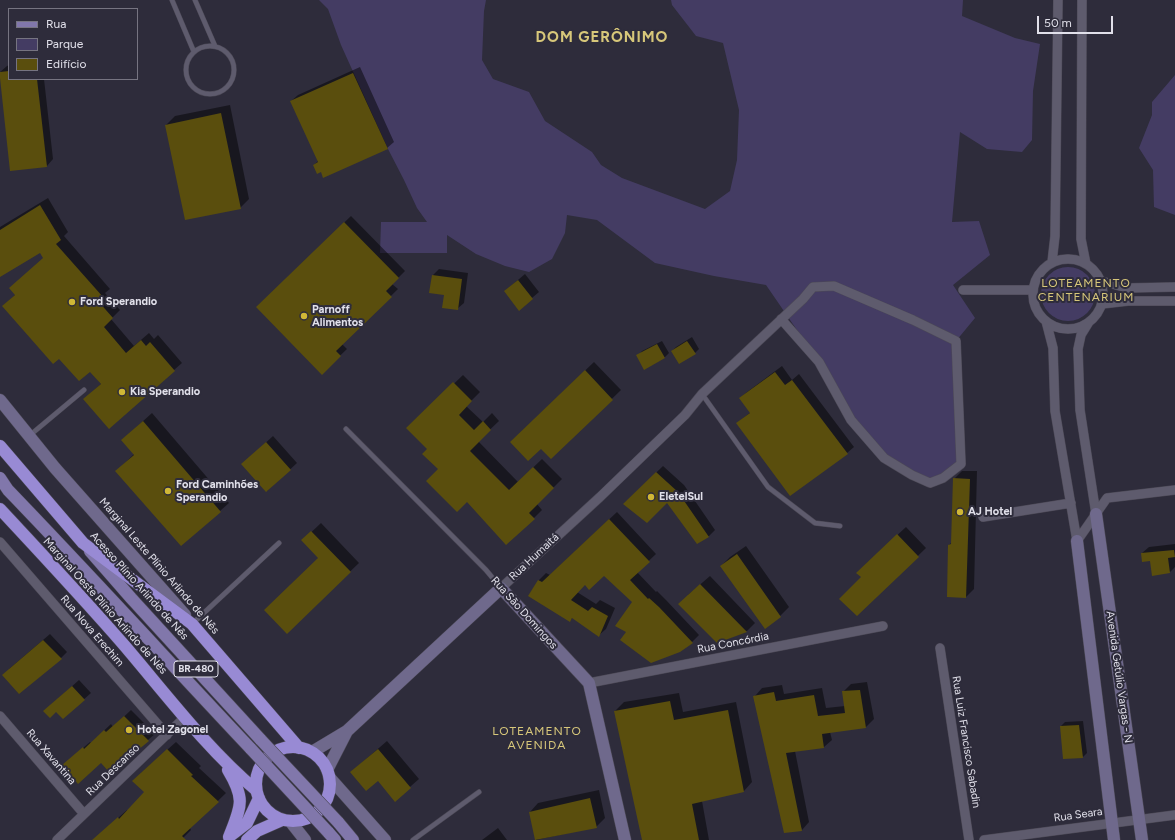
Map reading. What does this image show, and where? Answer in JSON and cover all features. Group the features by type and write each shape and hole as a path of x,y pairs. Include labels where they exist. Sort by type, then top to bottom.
{"highway":[{"name":"Acesso Plínio Arlindo de Nês","path":"0,446 83,543"},
{"name":"Marginal Oeste Plínio Arlindo de Nês","path":"0,509 104,622 219,755 258,794"},
{"path":"83,543 192,624"},
{"name":"Marginal Leste Plínio Arlindo de Nês","path":"192,624 299,748"},
{"path":"228,839 247,823 258,794 257,774 265,760 277,751 291,748 299,748 312,752 319,758 328,774 329,791 327,798 319,810 306,819 286,820 257,832 247,840"},
{"path":"219,755 239,791 240,802 238,814 228,839"},
{"path":"258,794 268,811 286,820"}],"main road":[{"name":"BR-480","path":"3,483 331,836"},
{"name":"Acesso Plínio Arlindo de Nês","path":"83,543 131,598 353,840"}],"street":[{"path":"1052,262 1055,236 1058,0"},
{"path":"1082,0 1081,239 1086,264"},
{"path":"1089,322 1078,327 1067,329 1046,321 1038,312 1034,302 1033,290 1036,279 1052,262 1063,259 1075,259 1086,264 1095,271 1101,282 1103,293 1102,304 1097,314 1089,322 1081,335 1078,349 1080,410 1096,514"},
{"path":"1101,282 1127,288 1175,287"},
{"name":"Rua Humaitá","path":"312,752 347,731 600,497 685,415 702,394 813,287 834,286 913,320 956,341 961,464 942,478 930,483 912,475 884,458 851,420 819,362 781,319"},
{"path":"963,290 1033,290"},
{"path":"1102,304 1128,301 1175,301"},
{"path":"1046,321 1053,348 1055,411 1077,540 1114,840"},
{"name":"Marginal Leste Plínio Arlindo de Nês","path":"0,400 55,468 192,624"},
{"path":"1077,540 1107,498 1175,490"},
{"path":"983,517 1071,503"},
{"name":"Avenida Getúlio Vargas - N","path":"1096,514 1142,840"},
{"name":"Rua Nova Erechim","path":"0,542 167,735"},
{"name":"Rua São Domingos","path":"501,588 589,683 625,840"},
{"name":"Rua Concórdia","path":"589,683 883,626"},
{"name":"Rua Luiz Francisco Sabadin","path":"940,648 969,840"},
{"name":"Rua Xavantina","path":"0,716 84,814"},
{"name":"Rua Descanso","path":"57,840 185,717"},
{"name":"Rua Humaitá","path":"328,774 347,731"},
{"path":"328,774 385,840"},
{"name":"Rua Seara","path":"984,840 1175,815"},
{"path":"286,820 305,840"}],"lane":[{"path":"172,0 194,52"},
{"path":"195,0 215,46"},
{"path":"204,46 215,46 226,51 233,60 235,72 231,84 222,92 211,94 199,92 190,84 186,73 187,62 194,52 204,46"},
{"path":"29,436 84,390"},
{"path":"702,394 768,487 815,523 840,526"},
{"name":"Rua São Domingos","path":"346,429 486,570 501,588"},
{"path":"192,624 279,543"},
{"path":"413,840 479,792"}],"green space":[{"path":"319,0 486,0 484,11 482,60 493,79 529,92 545,121 592,152 601,165 622,178 705,209 730,191 737,160 739,110 723,43 696,36 672,5 671,0 963,0 962,16 1015,38 1040,44 1033,91 1032,140 1022,152 987,149 960,132 952,222 979,221 990,255 953,285 975,318 956,341 961,464 930,483 884,458 851,420 819,362 766,285 714,276 655,263 597,220 567,215 565,233 552,259 529,272 505,266 476,254 447,235 447,253 380,253 381,222 427,222 417,208 388,149 341,45 328,9"},
{"path":"1175,75 1175,215 1154,207 1153,170 1139,148 1152,115 1152,102"},
{"path":"1068,267 1078,269 1087,275 1093,284 1095,294 1093,304 1087,313 1078,319 1068,321 1058,319 1049,313 1043,304 1041,294 1043,284 1049,275 1058,269"}],"building":[{"path":"8,71 8,80 37,80 47,167 10,171 0,72"},
{"path":"353,73 388,149 323,178 321,172 317,174 313,165 318,162 290,101"},
{"path":"221,113 241,209 185,220 165,125"},
{"path":"40,205 61,240 56,244 103,297 98,301 113,318 104,327 126,353 141,340 146,346 150,342 175,371 109,429 83,399 101,384 90,372 79,381 59,359 53,364 2,306 15,295 9,288 43,258 40,253 0,277 0,230"},
{"path":"344,222 399,278 386,291 392,297 336,351 341,356 322,375 256,307"},
{"path":"432,275 462,279 458,310 442,308 444,295 429,293"},
{"path":"518,280 533,299 519,311 504,291"},
{"path":"687,341 696,354 679,364 671,351"},
{"path":"657,344 665,358 644,370 636,355"},
{"path":"585,370 613,400 551,459 541,449 528,461 510,442"},
{"path":"775,372 785,385 792,380 848,454 790,496 736,423 750,413 739,398"},
{"path":"453,382 472,401 459,415 474,430 483,421 491,430 470,451 509,490 533,467 554,488 529,513 535,519 506,545 467,502 457,512 426,481 438,469 422,454 427,449 406,428"},
{"name":"Ford Caminhões Sperandio","path":"143,421 221,512 181,546 115,471 134,455 121,440"},
{"path":"266,442 291,470 266,492 241,464"},
{"name":"EletelSul","path":"656,472 678,492 709,537 697,544 667,503 647,523 623,504"},
{"path":"953,478 970,479 966,598 947,597 948,545 951,544"},
{"path":"609,519 650,562 630,580 648,599 649,598 659,607 693,643 680,652 651,663 620,640 626,632 615,626 632,602 604,576 589,590 585,585 571,600 588,611 592,607 608,616 599,637 572,618 570,622 528,596 538,580 542,582"},
{"path":"311,531 351,572 287,634 264,610 318,558 301,540"},
{"path":"897,534 919,557 857,616 839,599 861,577 856,573"},
{"path":"1174,550 1175,557 1168,558 1170,573 1152,576 1150,561 1142,562 1141,553"},
{"path":"737,554 781,617 765,629 720,566"},
{"path":"700,584 747,632 717,643 678,604"},
{"path":"43,640 62,659 19,694 2,675"},
{"path":"72,686 85,700 63,719 56,712 50,718 43,711"},
{"path":"860,690 866,728 822,734 824,748 786,753 802,831 784,833 753,696 774,692 776,701 814,695 818,716 845,713 842,691"},
{"path":"670,701 674,720 728,710 744,792 692,804 699,840 642,840 614,711"},
{"path":"124,716 149,741 110,773 101,763 78,784 62,765 83,747 84,749 104,730 106,732"},
{"path":"1079,725 1083,758 1063,759 1060,726"},
{"path":"167,749 193,775 191,776 219,802 182,836 186,840 92,840 118,817 119,819 144,792 132,781"},
{"path":"378,749 411,788 395,802 378,781 366,791 350,772"},
{"path":"590,798 597,828 535,840 529,812"}],"place":[{"name":"Ford Sperandio","path":"72,302"},
{"name":"Parnoff Alimentos","path":"304,316"},
{"name":"Kia Sperandio","path":"122,392"},
{"name":"Ford Caminhões Sperandio","path":"168,491"},
{"name":"EletelSul","path":"651,497"},
{"name":"AJ Hotel","path":"960,512"},
{"name":"Hotel Zagonel","path":"129,730"}],"district":[{"name":"DOM GERÔNIMO","path":"602,38"},
{"name":"LOTEAMENTO CENTENARIUM","path":"1086,290"},
{"name":"LOTEAMENTO AVENIDA","path":"537,738"}]}
